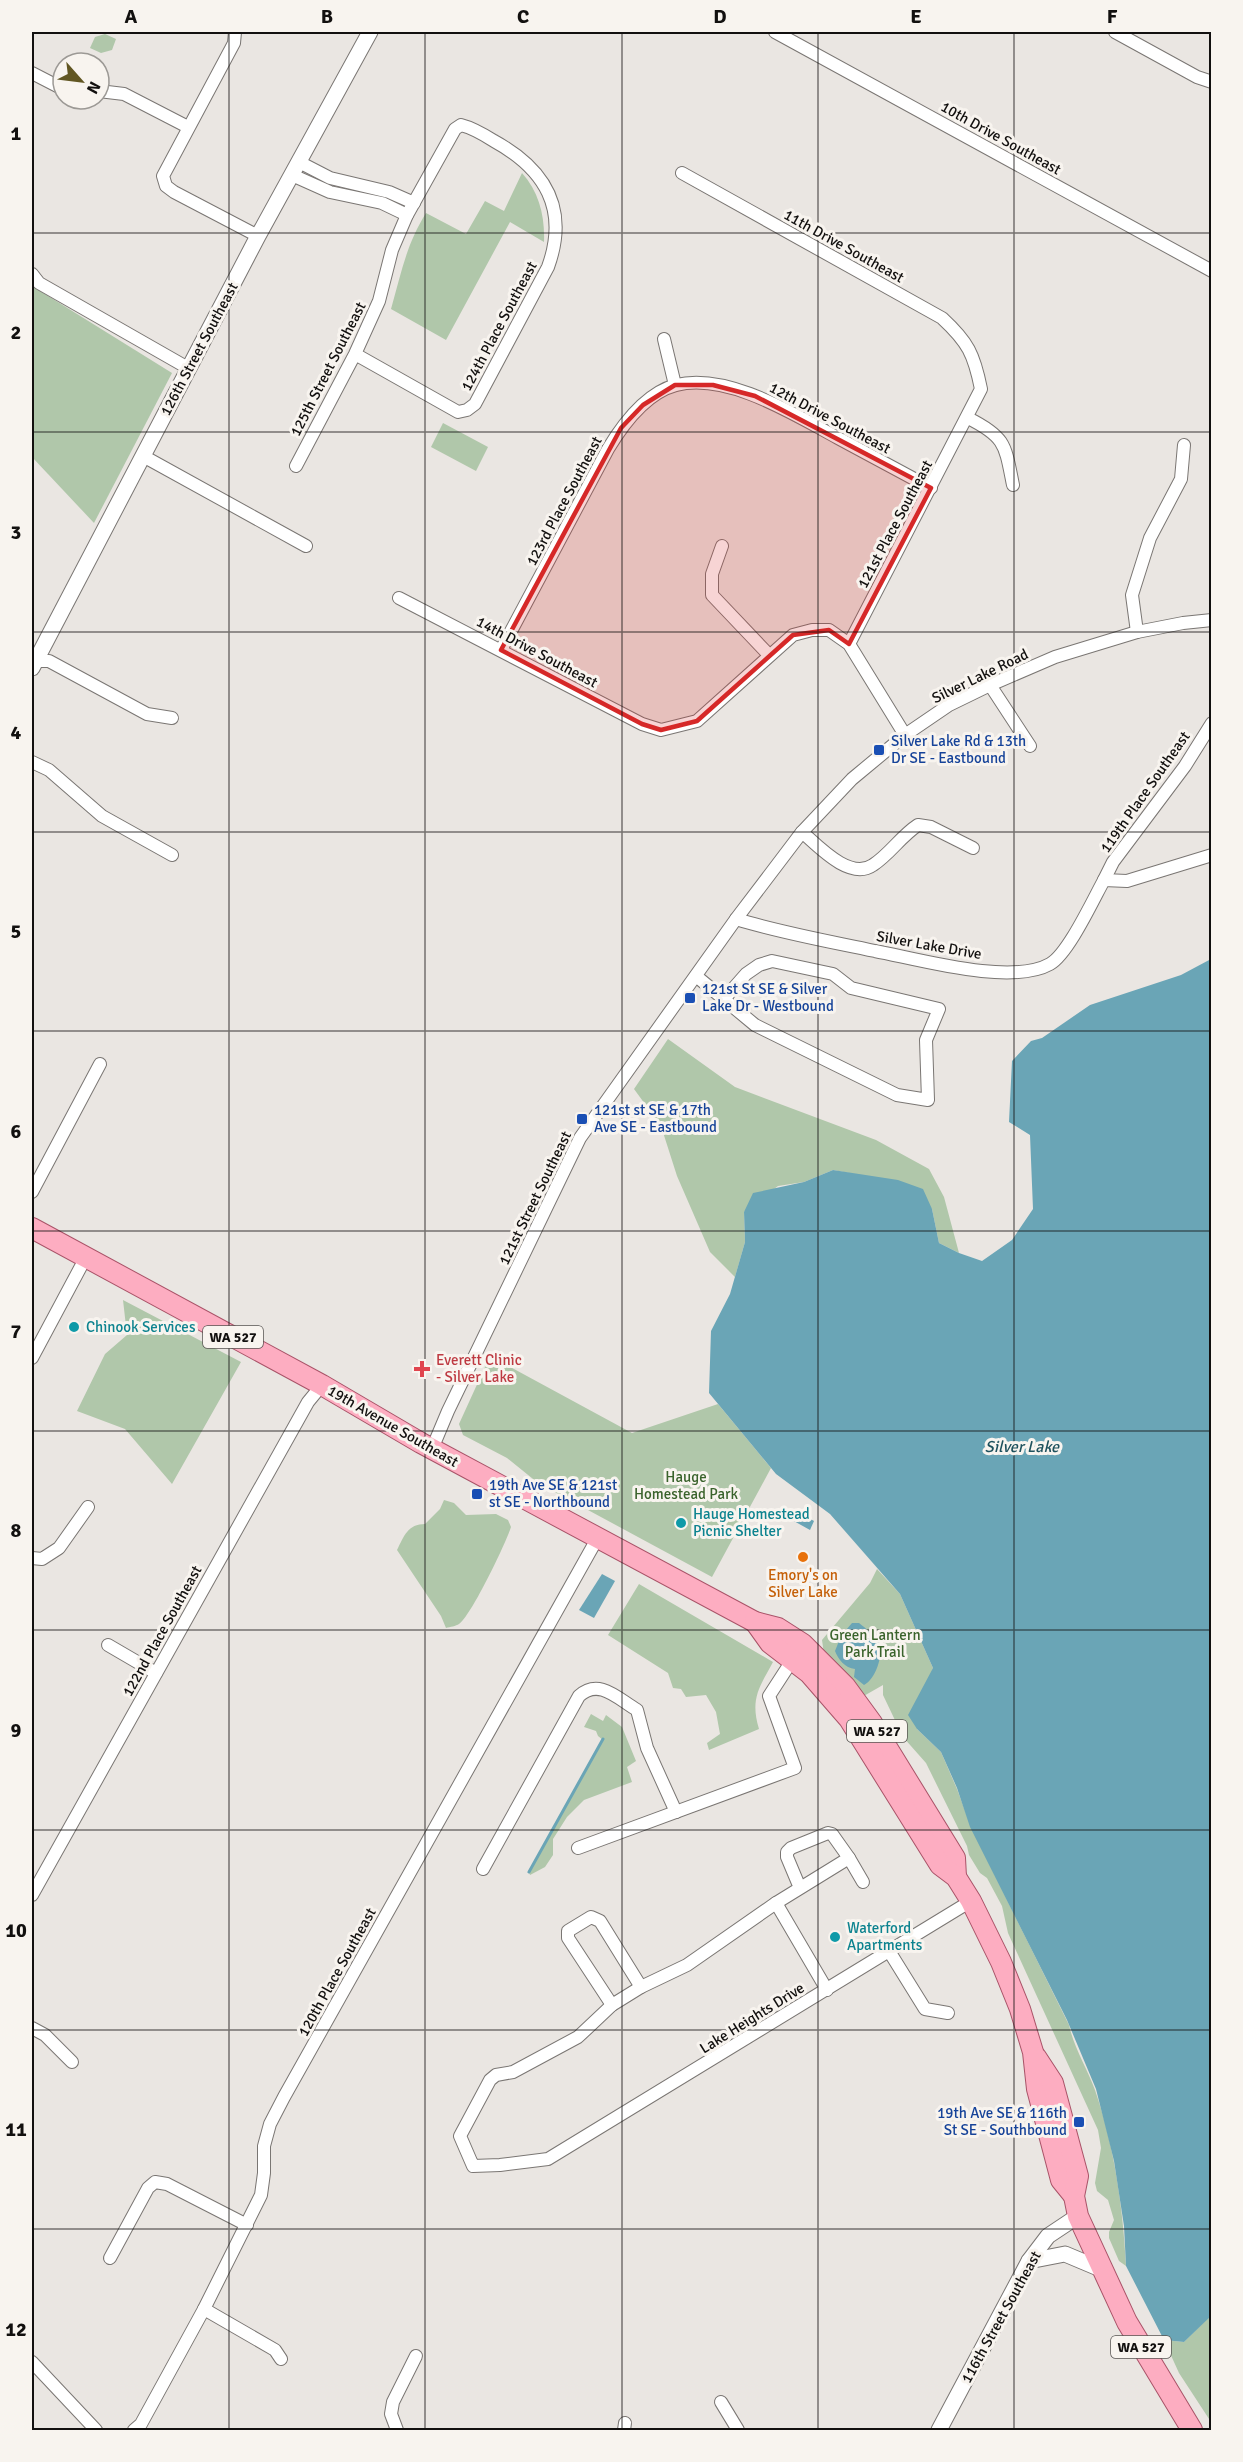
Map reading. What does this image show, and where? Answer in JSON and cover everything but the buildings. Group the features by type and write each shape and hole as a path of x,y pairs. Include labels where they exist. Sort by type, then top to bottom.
{"main road":[{"name":"19th Avenue Southeast","path":"32,1228 322,1384 432,1449 597,1539 755,1623 778,1628 803,1644 845,1686 872,1723 955,1858 956,1877"},
{"name":"19th Avenue Southeast","path":"755,1623 770,1642 793,1659 829,1692 849,1719 940,1865 956,1877 971,1901 1001,1962 1020,2009 1033,2052 1037,2089 1061,2180 1074,2196 1078,2216 1127,2322 1192,2430"}],"street":[{"path":"235,32 234,43 163,176 166,186 174,192 258,236"},
{"name":"126th Street Southeast","path":"33,663 258,236 370,32"},
{"name":"10th Drive Southeast","path":"775,32 1212,271"},
{"path":"1115,32 1197,77 1212,82"},
{"path":"32,73 51,83"},
{"path":"111,92 124,94 188,127"},
{"name":"125th Street Southeast","path":"296,466 355,354 379,301 392,250 407,215 450,136 461,125"},
{"name":"124th Place Southeast","path":"355,354 458,412 467,410 475,404 548,267 556,233 555,210 535,170 517,153 472,128 461,125"},
{"path":"296,169 389,192 414,203"},
{"path":"296,169 330,192 382,203 407,215"},
{"name":"11th Drive Southeast","path":"682,173 942,318 963,337 976,362"},
{"path":"32,274 39,283 188,368"},
{"path":"664,339 675,385"},
{"name":"121st Place Southeast","path":"849,644 968,418 981,389 976,362"},
{"name":"12th Drive Southeast","path":"675,385 713,385 755,396 931,488"},
{"name":"123rd Place Southeast","path":"501,650 621,428 643,405 675,385"},
{"path":"968,418 989,429 1005,445 1013,485"},
{"path":"1137,632 1132,595 1150,538 1181,479 1184,446"},
{"path":"143,456 306,546"},
{"path":"722,546 712,574 712,595 769,655 793,635 812,630 829,630 849,644 905,735"},
{"name":"14th Drive Southeast","path":"399,598 642,724 661,730 698,721 769,655"},
{"name":"Silver Lake Road","path":"736,919 802,832 852,779 905,735 949,705 1055,657 1137,632 1212,620"},
{"path":"33,663 49,661 147,714 172,718"},
{"path":"990,685 1030,746"},
{"name":"119th Place Southeast","path":"1104,880 1113,862 1185,766 1212,723"},
{"path":"32,762 49,770 102,816 172,855"},
{"path":"802,832 839,863 861,869 872,866 907,832 918,825 931,827 973,848"},
{"path":"1104,880 1127,881 1212,855"},
{"name":"Silver Lake Drive","path":"736,919 771,930 972,970 1019,972 1040,969 1053,964 1063,953 1104,880"},
{"name":"121st Street Southeast","path":"432,1449 448,1411 580,1138 736,919"},
{"path":"696,976 755,1025 897,1095 928,1100 926,1040 939,1009 851,988 833,974 772,962 759,965 746,974 724,999"},
{"path":"32,1192 100,1064"},
{"path":"32,1358 86,1257"},
{"name":"122nd Place Southeast","path":"32,1895 308,1402 322,1384"},
{"path":"32,1558 42,1560 59,1548 88,1507"},
{"name":"120th Place Southeast","path":"134,2430 141,2424 204,2309 261,2195 264,2146 270,2124 597,1539"},
{"path":"108,1645 156,1672"},
{"path":"578,1848 795,1768 769,1695 793,1659"},
{"path":"483,1869 579,1696 587,1689 598,1687 637,1710 647,1748 676,1812"},
{"path":"800,1888 787,1852 791,1848 828,1833 835,1836 863,1882"},
{"path":"641,1987 600,1921 591,1917 568,1931 568,1938 612,2005 641,1987 687,1965 776,1903 849,1858"},
{"name":"Lake Heights Drive","path":"612,2005 578,2037 513,2072 496,2075 490,2080 460,2136 472,2166 482,2167 548,2159 971,1901"},
{"path":"776,1903 827,1990"},
{"path":"889,1951 925,2009 948,2013"},
{"path":"32,2028 45,2035 72,2062"},
{"path":"110,2258 148,2188 155,2181 167,2184 247,2225"},
{"name":"116th Street Southeast","path":"939,2430 1029,2261 1047,2236 1078,2216"},
{"path":"1029,2261 1065,2254 1103,2270"},
{"path":"204,2309 275,2350 282,2359"},
{"path":"397,2430 391,2414 393,2402 416,2356"},
{"path":"32,2362 96,2430"},
{"path":"721,2403 738,2430"}],"highlighted area":[{"path":"675,385 713,385 755,396 931,488 849,644 829,630 793,635 697,721 661,730 642,724 501,650 621,428 643,405"}],"green space":[{"path":"105,34 116,39 112,50 97,51 90,48 95,37"},
{"path":"522,173 533,188 540,205 544,242 510,222 446,340 391,309 409,248 426,213 466,234 485,201 504,211"},
{"path":"32,286 172,373 94,523 32,457"},
{"path":"443,423 488,447 476,471 431,447"},
{"path":"668,1039 735,1087 876,1140 929,1169 944,1197 959,1253 939,1243 932,1209 865,1176 833,1170 804,1182 778,1186 744,1212 745,1242 735,1277 710,1252 677,1176 661,1126 634,1089"},
{"path":"123,1300 241,1362 172,1484 125,1429 77,1411 105,1354 127,1335"},
{"name":"Hauge Homestead Park","path":"490,1356 632,1433 718,1404 771,1468 712,1577 538,1483 507,1458 463,1435 459,1424"},
{"path":"444,1500 454,1503 466,1515 496,1514 508,1520 511,1527 496,1563 471,1608 459,1624 446,1628 441,1616 397,1550 407,1532 414,1526 425,1524 440,1509"},
{"name":"Green Lantern Park Trail","path":"877,1569 900,1594 933,1668 917,1729 941,1752 971,1827 1069,2025 1095,2090 1102,2111 1116,2176 1123,2221 1126,2266 1119,2261 1109,2238 1114,2220 1108,2200 1097,2191 1095,2183 1101,2148 1098,2130 1008,1933 1002,1906 987,1878 980,1873 969,1855 967,1846 926,1763 903,1737 883,1695 883,1685 862,1697 824,1654 822,1640 870,1583"},
{"path":"639,1584 773,1662 757,1694 755,1710 759,1729 709,1750 707,1743 720,1734 716,1712 706,1695 686,1697 681,1689 673,1688 668,1673 608,1635"},
{"path":"591,1714 603,1721 606,1715 622,1727 636,1761 627,1767 632,1782 584,1800 567,1817 553,1839 553,1855 545,1867 530,1875 529,1872 603,1740 596,1731 584,1727"},
{"path":"1211,2315 1211,2422 1179,2373 1164,2340 1184,2342"}],"water":[{"name":"Silver Lake","path":"1211,959 1212,2315 1184,2342 1164,2340 1126,2266 1124,2226 1114,2161 1096,2089 1067,2020 970,1827 957,1788 941,1752 917,1729 908,1715 933,1668 900,1594 830,1514 776,1474 709,1393 711,1331 730,1294 745,1242 744,1212 753,1193 804,1182 833,1170 898,1180 923,1189 932,1209 939,1243 982,1261 1012,1240 1033,1209 1030,1135 1009,1122 1012,1061 1031,1041 1042,1038 1090,1005 1181,975"},
{"path":"798,1512 814,1521 810,1530 792,1520 793,1514"},
{"path":"602,1574 615,1581 594,1618 579,1610"},
{"path":"852,1623 859,1623 870,1632 879,1643 880,1648 875,1673 864,1685 854,1677 855,1669 842,1663 835,1651 841,1636"}],"waterway":[{"path":"529,1872 603,1739"}],"place":[{"name":"Silver Lake Rd & 13th Dr SE - Eastbound","path":"879,750"},
{"name":"121st St SE & Silver Lake Dr - Westbound","path":"690,998"},
{"name":"121st st SE & 17th Ave SE - Eastbound","path":"582,1119"},
{"name":"Chinook Services","path":"74,1327"},
{"name":"Everett Clinic - Silver Lake","path":"422,1369"},
{"name":"19th Ave SE & 121st st SE - Northbound","path":"477,1494"},
{"name":"Hauge Homestead Picnic Shelter","path":"681,1523"},
{"name":"Emory's on Silver Lake","path":"803,1557"},
{"name":"Waterford Apartments","path":"835,1937"},
{"name":"19th Ave SE & 116th St SE - Southbound","path":"1079,2122"}]}
